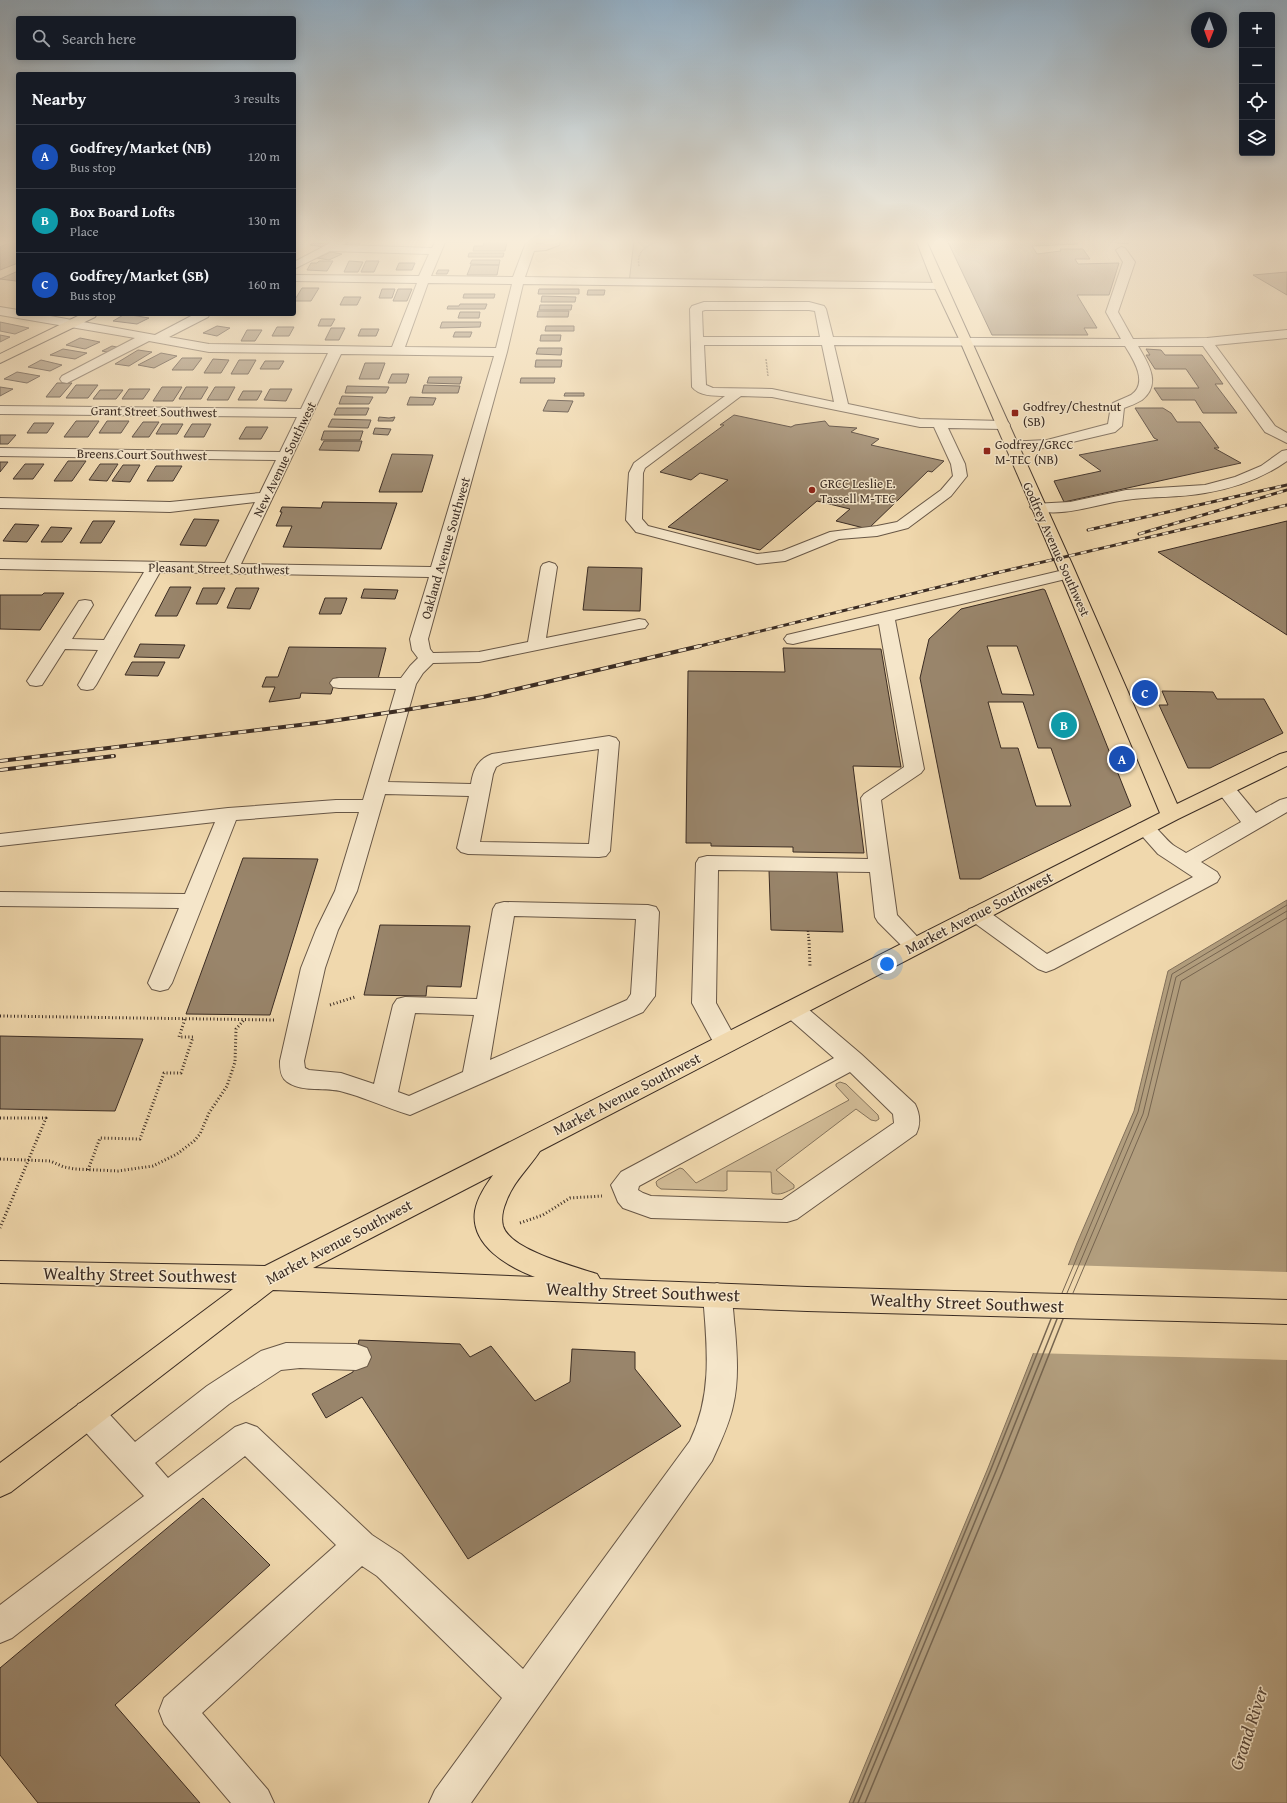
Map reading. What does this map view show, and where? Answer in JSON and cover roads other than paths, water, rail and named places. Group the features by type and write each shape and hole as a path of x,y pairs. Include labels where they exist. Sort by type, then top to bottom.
{"main road":[{"path":"0,359 70,324"},
{"name":"Godfrey Avenue Southwest","path":"958,324 1068,574 1171,815"},
{"name":"Market Avenue Southwest","path":"0,1482 268,1278 1145,828 1287,758"},
{"path":"530,1143 503,1182 494,1198 489,1211 489,1222 492,1232 506,1249 531,1263 558,1273 618,1291"},
{"name":"Wealthy Street Southwest","path":"0,1272 268,1278 717,1295 1287,1312"}],"street":[{"path":"78,324 209,348 501,352"},
{"path":"67,379 182,324"},
{"path":"397,351 407,324"},
{"name":"Oakland Avenue Southwest","path":"428,658 421,650 419,639 508,324"},
{"path":"696,324 699,387 711,392 772,393 904,420 939,424 1003,425"},
{"path":"824,324 842,407"},
{"path":"1011,445 1047,444 1110,429 1115,426 1118,406 1137,397 1145,387 1145,370 1118,324"},
{"path":"697,341 966,341 1128,343 1207,342 1287,334"},
{"path":"1207,342 1270,429 1287,439"},
{"name":"New Avenue Southwest","path":"231,568 307,413 336,350"},
{"path":"739,392 639,466 636,473 634,520 642,529 758,559 785,556 836,535 877,531 902,525 946,493 960,476 958,464 939,424"},
{"name":"Grant Street Southwest","path":"0,410 307,413"},
{"name":"Breens Court Southwest","path":"0,452 285,456"},
{"path":"1038,507 1070,506 1126,495 1205,489 1240,480 1266,469 1287,454"},
{"path":"0,503 170,507 189,506 242,498 265,497"},
{"name":"Pleasant Street Southwest","path":"0,564 438,572"},
{"path":"87,686 155,566"},
{"path":"536,645 549,567"},
{"path":"794,639 1068,574"},
{"path":"36,681 86,605"},
{"path":"886,617 914,769 871,798 886,916 914,946"},
{"path":"475,1076 504,909 648,912 643,996 635,1006 410,1106 341,1082 304,1079 292,1073 292,1061 313,968 327,930 346,891 358,848 375,797 407,684 428,658 478,657 639,624"},
{"path":"61,644 110,645"},
{"path":"339,683 407,684"},
{"path":"609,742 598,851 468,848 480,790 486,765 491,760 609,742"},
{"path":"1225,788 1253,823"},
{"path":"0,840 56,832 228,814 336,806 375,797 480,790"},
{"path":"1186,862 1287,804"},
{"path":"160,983 228,814"},
{"path":"977,914 1046,964 1209,877 1165,849 1145,828"},
{"path":"726,1043 704,1003 707,863 879,866"},
{"path":"0,899 194,901"},
{"path":"384,1097 405,1005 487,1007"},
{"path":"793,1009 852,1060 906,1111 907,1127 787,1211 651,1207 638,1205 629,1200 626,1195 624,1185 630,1179 852,1060"},
{"path":"448,1803 701,1451 714,1420 721,1391 721,1339 717,1295"},
{"path":"134,1461 218,1395 272,1360 293,1355 356,1357"},
{"path":"89,1414 134,1461 166,1498"},
{"path":"0,1626 246,1437 360,1546 389,1565 525,1696"},
{"path":"255,1803 177,1711 360,1546"}],"water":[{"name":"Grand River","path":"1287,900 1287,1803 849,1803 988,1468 1077,1243 1134,1111 1168,971"}],"railway":[{"path":"1088,530 1287,485"},
{"path":"1139,534 1287,490"},
{"path":"696,647 996,573 1287,505"},
{"path":"0,761 325,722 399,711 483,697 700,646"},
{"path":"0,770 114,756"}],"place":[{"name":"Godfrey/Chestnut (SB)","path":"1015,413"},
{"name":"Godfrey/GRCC M-TEC (NB)","path":"987,451"},
{"name":"GRCC Leslie E. Tassell M-TEC","path":"812,490"},
{"name":"Godfrey/Market (SB)","path":"1145,693"},
{"name":"Box Board Lofts","path":"1064,725"},
{"name":"Godfrey/Market (NB)","path":"1122,759"}]}
